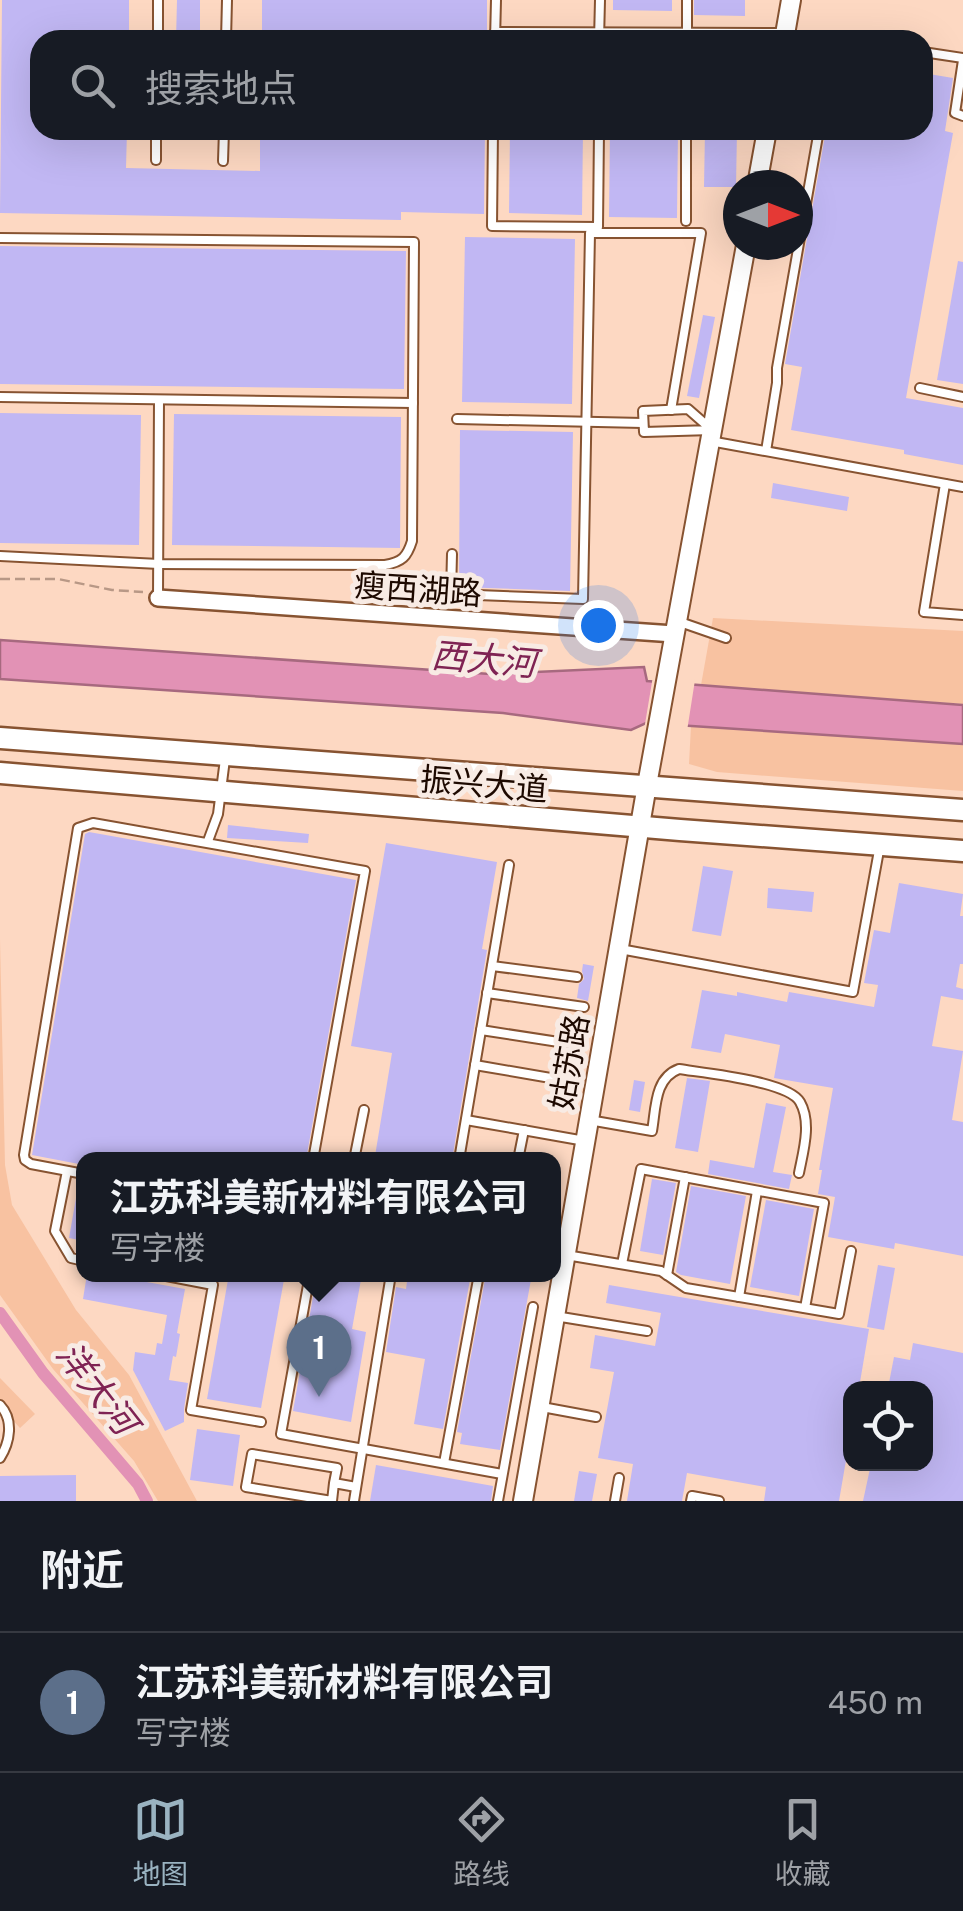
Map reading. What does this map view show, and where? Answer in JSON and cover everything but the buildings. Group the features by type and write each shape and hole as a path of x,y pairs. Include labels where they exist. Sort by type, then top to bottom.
{"main road":[{"name":"振兴大道","path":"0,738 963,810"},
{"name":"振兴大道","path":"0,774 963,851"}],"street":[{"path":"786,30 791,0"},
{"path":"760,170 765,140"},
{"path":"674,636 743,260"},
{"name":"瘦西湖路","path":"158,598 674,636"},
{"name":"姑苏路","path":"523,1501 674,636"}],"lane":[{"path":"158,0 158,30"},
{"path":"226,0 226,30"},
{"path":"495,30 496,0"},
{"path":"600,0 600,30"},
{"path":"687,0 687,30"},
{"path":"933,54 963,59 955,113 963,116"},
{"path":"156,140 156,160"},
{"path":"223,161 224,140"},
{"path":"494,140 492,226 598,227 599,140"},
{"path":"686,140 686,221"},
{"path":"766,451 817,140"},
{"path":"452,554 452,594 583,599 590,233 702,233 671,410"},
{"path":"0,238 414,242 412,541 399,562 158,564 0,556"},
{"path":"920,388 963,396"},
{"path":"0,398 413,403"},
{"path":"158,598 159,400"},
{"path":"711,435 688,409 643,411 644,432 711,435 766,451 963,487"},
{"path":"457,419 643,423"},
{"path":"945,484 924,612 963,615"},
{"path":"674,636 726,638"},
{"path":"208,842 218,814 225,754"},
{"path":"76,1173 31,1164 24,1155 78,828 93,823 364,871 314,1152"},
{"path":"619,949 853,992 880,845"},
{"path":"460,1152 508,865"},
{"path":"492,966 577,976"},
{"path":"487,992 584,1006"},
{"path":"481,1030 578,1045"},
{"path":"475,1065 568,1081"},
{"path":"589,1120 652,1131 660,1086 671,1072 679,1069 774,1086 800,1101 806,1126 799,1173"},
{"path":"356,1152 364,1110"},
{"path":"466,1120 585,1141"},
{"path":"520,1152 524,1130"},
{"path":"622,1264 641,1169 824,1203 805,1308"},
{"path":"67,1171 55,1231 76,1259"},
{"path":"667,1275 685,1177"},
{"path":"739,1297 756,1191"},
{"path":"566,1255 661,1271 686,1288 839,1314 851,1251"},
{"path":"194,1282 213,1286 191,1410 261,1422"},
{"path":"309,1282 281,1434 502,1474"},
{"path":"354,1501 390,1282"},
{"path":"444,1464 478,1282"},
{"path":"498,1501 533,1307"},
{"path":"555,1316 648,1331"},
{"path":"0,1405 8,1414 9,1426 6,1448 0,1458"},
{"path":"539,1406 596,1416"},
{"path":"244,1501 246,1487 252,1454 337,1468 332,1501 246,1487"},
{"path":"614,1501 619,1478"},
{"path":"334,1484 356,1487"},
{"path":"691,1501 692,1496 720,1501"}],"path":[{"path":"0,579 58,580 112,590 151,592 158,598"}],"shaded area":[{"path":"713,618 963,631 963,704 701,685"},
{"path":"0,640 490,674 644,667 647,681 963,705 963,744 646,723 631,730 503,713 0,679"},
{"path":"691,726 963,744 963,791 717,772 689,764"},
{"path":"0,939 5,1165 12,1205 76,1310 129,1375 197,1501 158,1501 134,1461 53,1369 0,1295"},
{"path":"0,1378 35,1414 20,1428 0,1406"}],"pier":[{"path":"653,676 695,680 687,731 644,730"}],"waterway":[{"name":"洋大河","path":"0,1313 43,1373 138,1484 147,1501"}],"place":[{"name":"江苏科美新材料有限公司","path":"319,1397"}],"water label":[{"name":"西大河","path":"484,659"}]}
